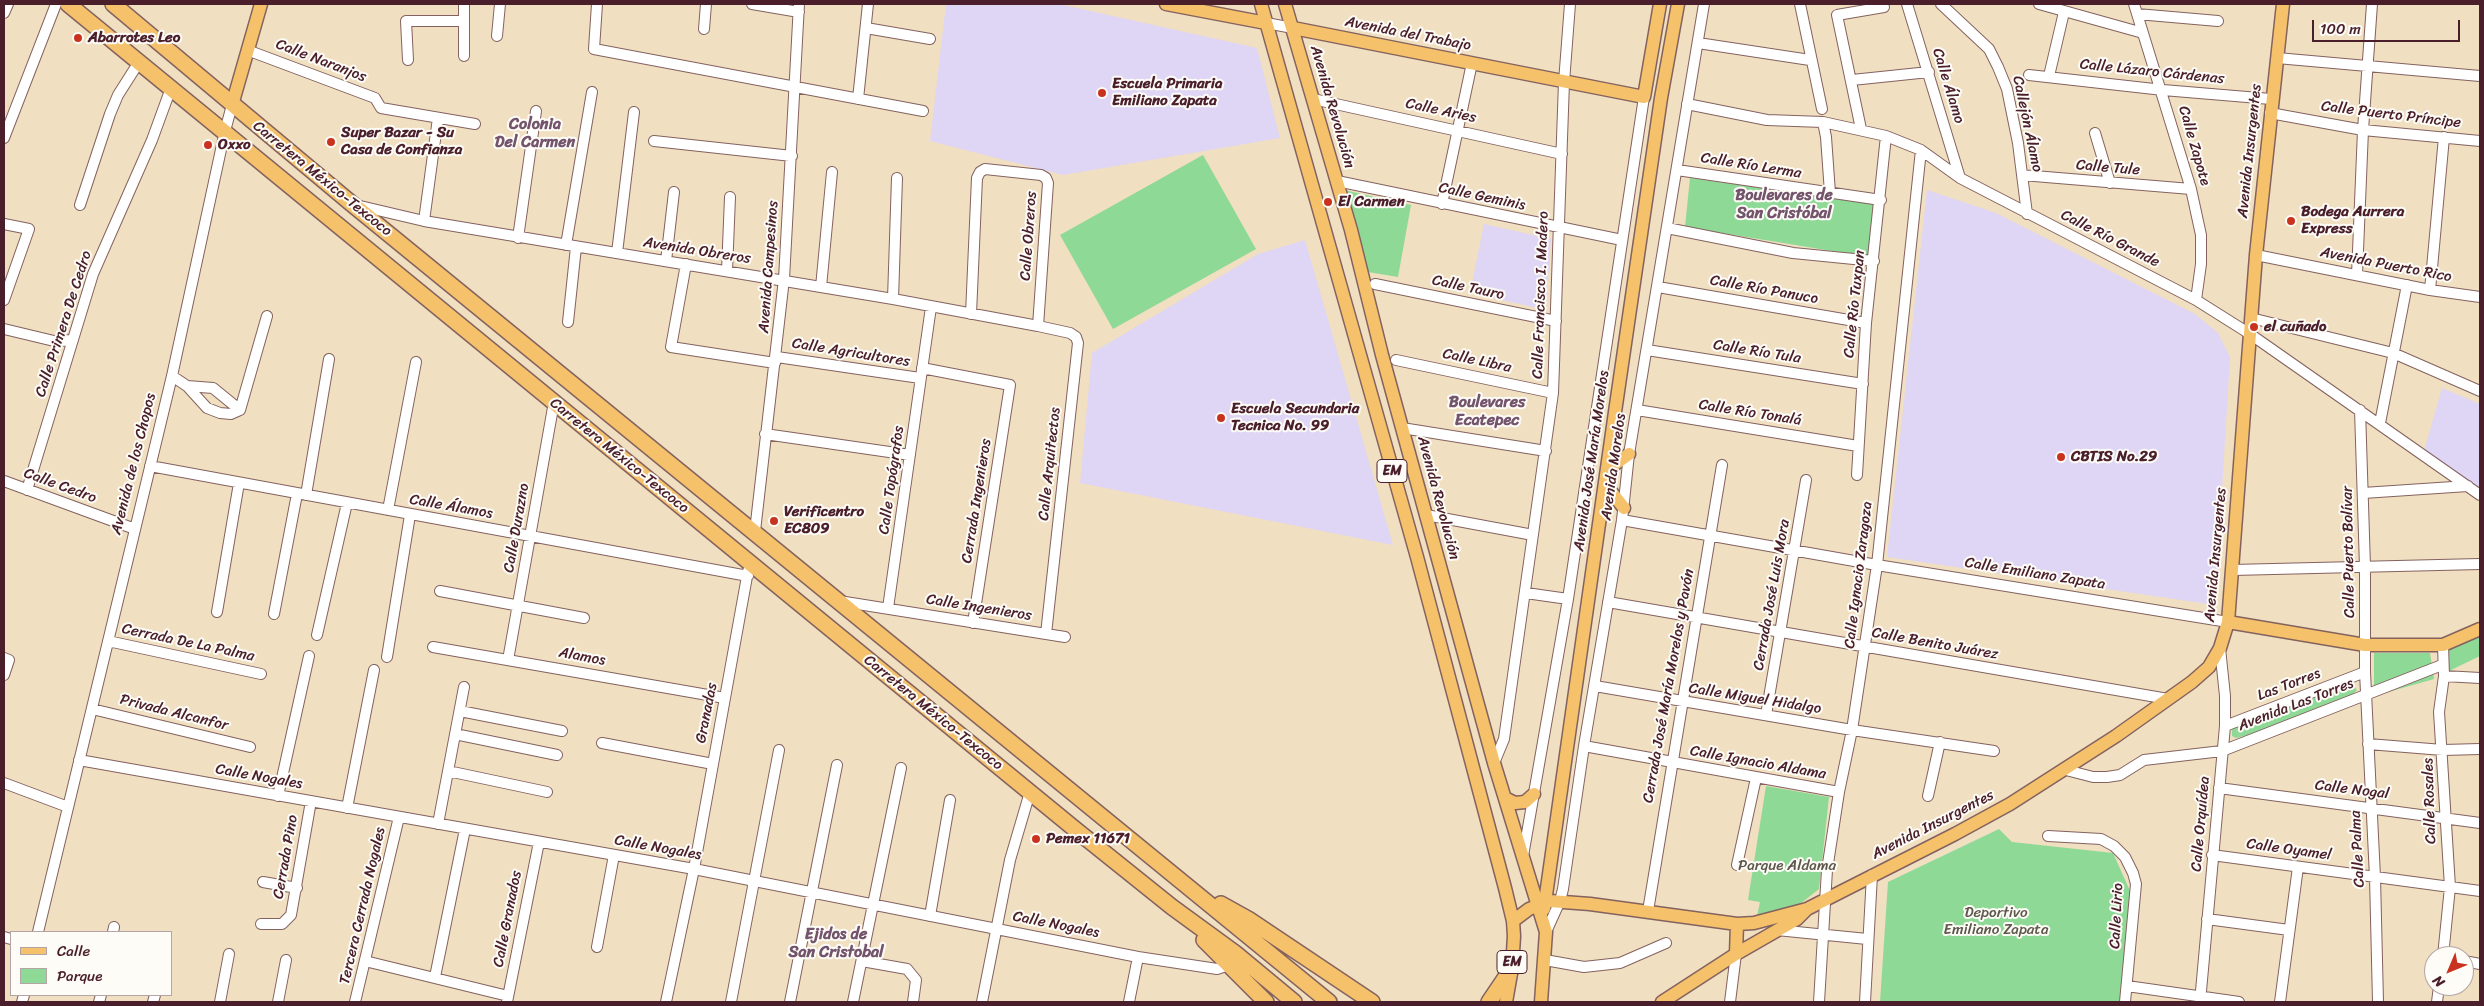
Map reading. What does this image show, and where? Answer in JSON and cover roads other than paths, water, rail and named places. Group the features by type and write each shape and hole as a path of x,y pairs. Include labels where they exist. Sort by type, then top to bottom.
{"highway":[{"name":"Carretera México-Texcoco","path":"68,4 554,402 749,570 1172,907"},
{"name":"Carretera México-Texcoco","path":"112,4 352,204 755,531 1183,884"},
{"path":"1183,884 1329,1002"},
{"path":"1183,884 1248,919 1372,1002"},
{"path":"1172,907 1266,1002"},
{"path":"1172,907 1235,953 1294,1002"},
{"path":"1489,1002 1512,968"}],"main road":[{"name":"Avenida de los Chopos","path":"232,105 261,4"},
{"name":"Avenida del Trabajo","path":"1166,4 1266,23"},
{"name":"EM","path":"1261,4 1417,557 1513,921 1512,968 1506,1002"},
{"name":"Avenida Revolución","path":"1285,4 1337,181 1402,428 1504,798 1523,858 1541,904"},
{"name":"Avenida José María Morelos","path":"1644,97 1660,4"},
{"name":"Avenida José María Morelos","path":"1545,928 1541,904 1661,98 1678,4"},
{"name":"Avenida Insurgentes","path":"1513,921 1541,904 1560,901 1737,924 1754,923 1807,908 1955,834 2066,770 2168,700 2209,666 2220,648 2228,622 2256,255 2271,99 2283,4"},
{"name":"Avenida del Trabajo","path":"1293,28 1644,97"},
{"path":"1655,36 1661,98"},
{"path":"1607,470 1630,454"},
{"path":"1604,484 1623,514"},
{"name":"Calle Emiliano Zapata","path":"2228,622 2365,645 2443,645"},
{"path":"2443,645 2480,629"},
{"path":"1504,798 1514,803 1525,802 1534,794"},
{"name":"Avenida Insurgentes","path":"1662,1002 1736,954 1797,919 1807,908"},
{"path":"1736,954 1737,924"},
{"name":"EM","path":"1542,1002 1545,928"}],"street":[{"path":"4,14 8,4"},
{"path":"4,138 56,4"},
{"path":"464,4 464,56"},
{"path":"496,36 500,4"},
{"path":"597,4 594,49 923,111"},
{"path":"704,29 706,4"},
{"path":"752,4 778,8 799,8"},
{"path":"858,99 868,4"},
{"name":"Calle Francisco I. Madero","path":"1494,762 1504,739 1526,594 1553,392 1564,82 1570,4"},
{"name":"Avenida Morelos","path":"1545,928 1560,901 1623,514 1637,410 1704,4"},
{"path":"1800,4 1810,60 1822,109"},
{"name":"Calle Álamo","path":"1907,4 1960,178"},
{"name":"Callejón Álamo","path":"1941,4 1989,50 1998,67 2012,112 2027,214"},
{"path":"2357,275 2363,130 2372,4"},
{"path":"2040,5 2143,33"},
{"path":"1861,129 1837,15 1884,7"},
{"name":"Avenida Campesinos","path":"755,531 784,279 799,8"},
{"path":"2136,9 2218,21"},
{"name":"Calle Zapote","path":"2136,9 2191,189 2201,236 2202,264 2196,300"},
{"path":"2049,76 2064,12"},
{"path":"408,60 406,21 464,21"},
{"name":"Avenida del Trabajo","path":"1266,23 1293,28"},
{"path":"866,28 930,39"},
{"path":"1698,43 1810,60"},
{"name":"Calle Naranjos","path":"247,50 375,98 381,108 475,124"},
{"path":"2277,58 2480,76"},
{"path":"80,205 110,114 118,95 139,62"},
{"path":"1442,204 1456,129 1472,63"},
{"path":"1852,80 1929,72"},
{"name":"Calle Lázaro Cárdenas","path":"2029,75 2162,90 2271,99"},
{"name":"Calle Primera De Cedro","path":"27,490 93,274 152,140 171,88"},
{"path":"568,322 571,246 592,92"},
{"name":"Avenida José María Morelos","path":"1523,858 1568,599 1644,97"},
{"name":"Calle Aries","path":"1313,99 1456,129 1562,154"},
{"name":"Calle Río Grande","path":"1687,104 1767,120 1823,122 1861,129 1886,136 1921,150 1960,178 2196,300 2250,334 2480,495"},
{"name":"Avenida de los Chopos","path":"38,931 172,376 224,131 232,105"},
{"path":"518,238 536,111"},
{"path":"617,253 634,112"},
{"name":"Calle Puerto Príncipe","path":"2270,113 2363,130 2444,136 2480,142"},
{"path":"424,221 438,118"},
{"path":"1823,122 1826,137 1830,193"},
{"path":"2094,133 2110,183"},
{"name":"Calle Río Tuxpan","path":"1857,475 1866,323 1881,200 1886,136"},
{"path":"2430,290 2444,136"},
{"path":"654,141 792,156"},
{"name":"Calle Ignacio Zaragoza","path":"1819,1002 1824,935 1824,901 1839,792 1852,730 1877,565 1921,150"},
{"name":"Calle Obreros","path":"971,314 977,178 980,172 985,169 1041,176 1046,178 1048,184 1038,326"},
{"name":"Calle Río Lerma","path":"1677,170 1881,200"},
{"path":"821,287 832,172"},
{"name":"Calle Tule","path":"2022,175 2191,189"},
{"path":"893,299 897,178"},
{"name":"Calle Geminis","path":"1337,181 1622,240"},
{"path":"666,261 674,192"},
{"path":"727,271 730,197"},
{"name":"Avenida Obreros","path":"352,204 424,221 518,238 784,279 1038,326"},
{"path":"4,224 29,229 4,300"},
{"path":"1667,228 1793,253 1874,261"},
{"name":"Avenida Puerto Rico","path":"2256,255 2430,290 2480,297"},
{"name":"Calle Agricultores","path":"686,264 672,347 776,360 921,373 1010,385"},
{"name":"Calle Tauro","path":"1375,284 1556,321"},
{"path":"2380,424 2407,285"},
{"name":"Calle Río Panuco","path":"1658,287 1866,323"},
{"name":"Calle Topógrafos","path":"888,608 931,307"},
{"path":"172,376 187,386 208,408 220,413 231,414 240,410 268,316"},
{"path":"2251,318 2393,353 2480,392"},
{"name":"Calle Arquitectos","path":"1038,326 1070,333 1076,337 1078,343 1046,634"},
{"path":"4,329 54,341 73,340"},
{"name":"Calle Río Tula","path":"1647,350 1862,384"},
{"path":"274,614 329,359"},
{"name":"Calle Libra","path":"1396,360 1553,392"},
{"path":"388,510 416,362"},
{"name":"Cerrada Ingenieros","path":"973,623 1010,385"},
{"path":"187,386 213,388 240,410"},
{"name":"Calle Durazno","path":"508,660 554,402"},
{"name":"Calle Río Tonalá","path":"1637,410 1858,446"},
{"name":"Calle Puerto Bolívar","path":"2360,410 2365,567 2366,695"},
{"path":"1402,428 1546,451"},
{"path":"765,434 910,455"},
{"name":"Cerrada José María Morelos y Pavón","path":"1648,911 1671,762 1722,465"},
{"name":"Calle Álamos","path":"150,466 530,537 749,570"},
{"name":"Cerrada José Luis Mora","path":"1766,715 1806,480"},
{"name":"Calle Cedro","path":"4,481 135,529"},
{"path":"217,612 239,483"},
{"path":"2363,493 2468,486"},
{"path":"317,635 347,503"},
{"name":"Calle Emiliano Zapata","path":"1623,514 1710,536 2228,622"},
{"path":"387,657 410,515"},
{"path":"1426,515 1533,535"},
{"path":"2232,570 2480,564"},
{"name":"Granadas","path":"666,1002 694,869 749,570"},
{"path":"440,591 584,618"},
{"path":"1526,594 1568,599"},
{"path":"839,601 888,608"},
{"name":"Calle Benito Juárez","path":"1608,602 2168,700"},
{"name":"Calle Ingenieros","path":"888,608 1065,637"},
{"name":"Cerrada De La Palma","path":"108,641 261,674"},
{"name":"Calle Rosales","path":"2443,645 2439,712 2443,750 2444,818 2450,887 2444,946"},
{"name":"Alamos","path":"433,646 725,698"},
{"name":"Calle Orquídea","path":"2200,999 2225,726 2225,696 2220,648"},
{"path":"278,796 309,656"},
{"path":"4,675 6,659"},
{"path":"347,808 374,670"},
{"path":"2443,670 2480,678"},
{"name":"Avenida Las Torres","path":"2066,770 2093,777 2107,777 2120,775 2144,760 2222,751 2366,695 2443,670"},
{"name":"Las Torres","path":"2225,726 2365,672"},
{"name":"Calle Miguel Hidalgo","path":"1594,686 1852,730 1994,751"},
{"path":"438,824 464,687"},
{"name":"Calle Palma","path":"2366,695 2375,877 2378,1002"},
{"name":"Privada Alcanfor","path":"92,709 250,747"},
{"path":"460,711 562,731"},
{"path":"455,734 557,755"},
{"path":"602,742 713,764"},
{"path":"1928,796 1940,742"},
{"path":"2368,744 2443,750 2480,749"},
{"name":"Calle Ignacio Aldama","path":"1584,746 1839,792"},
{"path":"731,1002 756,882 779,750"},
{"name":"Calle Nogales","path":"79,760 694,869 812,894 1138,957 1217,969 1229,965"},
{"path":"790,1002 836,765"},
{"path":"854,1002 900,768"},
{"path":"448,770 547,792"},
{"path":"1737,865 1756,778"},
{"path":"4,783 68,807"},
{"name":"Calle Nogal","path":"2219,788 2480,823"},
{"path":"982,1002 1010,860 1030,792"},
{"path":"930,916 950,800"},
{"name":"Cerrada Pino","path":"261,924 282,924 291,915 311,802"},
{"name":"Tercera Cerrada Nogales","path":"355,1002 399,817"},
{"path":"435,977 465,829"},
{"name":"Calle Lirio","path":"2048,836 2101,839 2114,846 2125,857 2136,884 2125,1002"},
{"name":"Calle Granados","path":"508,999 539,842"},
{"path":"597,947 614,855"},
{"name":"Calle Oyamel","path":"2212,855 2480,891"},
{"path":"2280,1002 2298,867"},
{"path":"1865,1002 1867,938 1872,875"},
{"path":"263,882 297,888"},
{"path":"2207,919 2289,930"},
{"path":"1776,930 1867,938"},
{"path":"1545,960 1584,967 1620,963 1666,943"},
{"path":"220,1002 230,954"},
{"path":"1730,1002 1736,954"},
{"path":"1129,1002 1138,957"},
{"path":"278,1002 286,960"},
{"path":"365,961 435,977 508,999"},
{"path":"862,961 907,969 916,980 913,1002"},
{"path":"2127,986 2200,999 2240,1002"}],"place":[{"name":"Abarrotes Leo","path":"78,38"},
{"name":"Escuela Primaria Emiliano Zapata","path":"1102,93"},
{"name":"Super Bazar - Su Casa de Confianza","path":"331,142"},
{"name":"Oxxo","path":"208,145"},
{"name":"El Carmen","path":"1328,202"},
{"name":"Bodega Aurrera Express","path":"2291,221"},
{"name":"el cuñado","path":"2254,327"},
{"name":"Escuela Secundaria Tecnica No. 99","path":"1221,418"},
{"name":"CBTIS No.29","path":"2061,457"},
{"name":"Verificentro EC809","path":"774,521"},
{"name":"Pemex 11671","path":"1036,839"}],"district":[{"name":"Colonia Del Carmen","path":"535,134"},
{"name":"Boulevares de San Cristóbal","path":"1784,205"},
{"name":"Boulevares Ecatepec","path":"1487,412"},
{"name":"Ejidos de San Cristobal","path":"836,944"}],"park label":[{"name":"Parque Aldama","path":"1787,866"},
{"name":"Deportivo Emiliano Zapata","path":"1996,922"}]}
